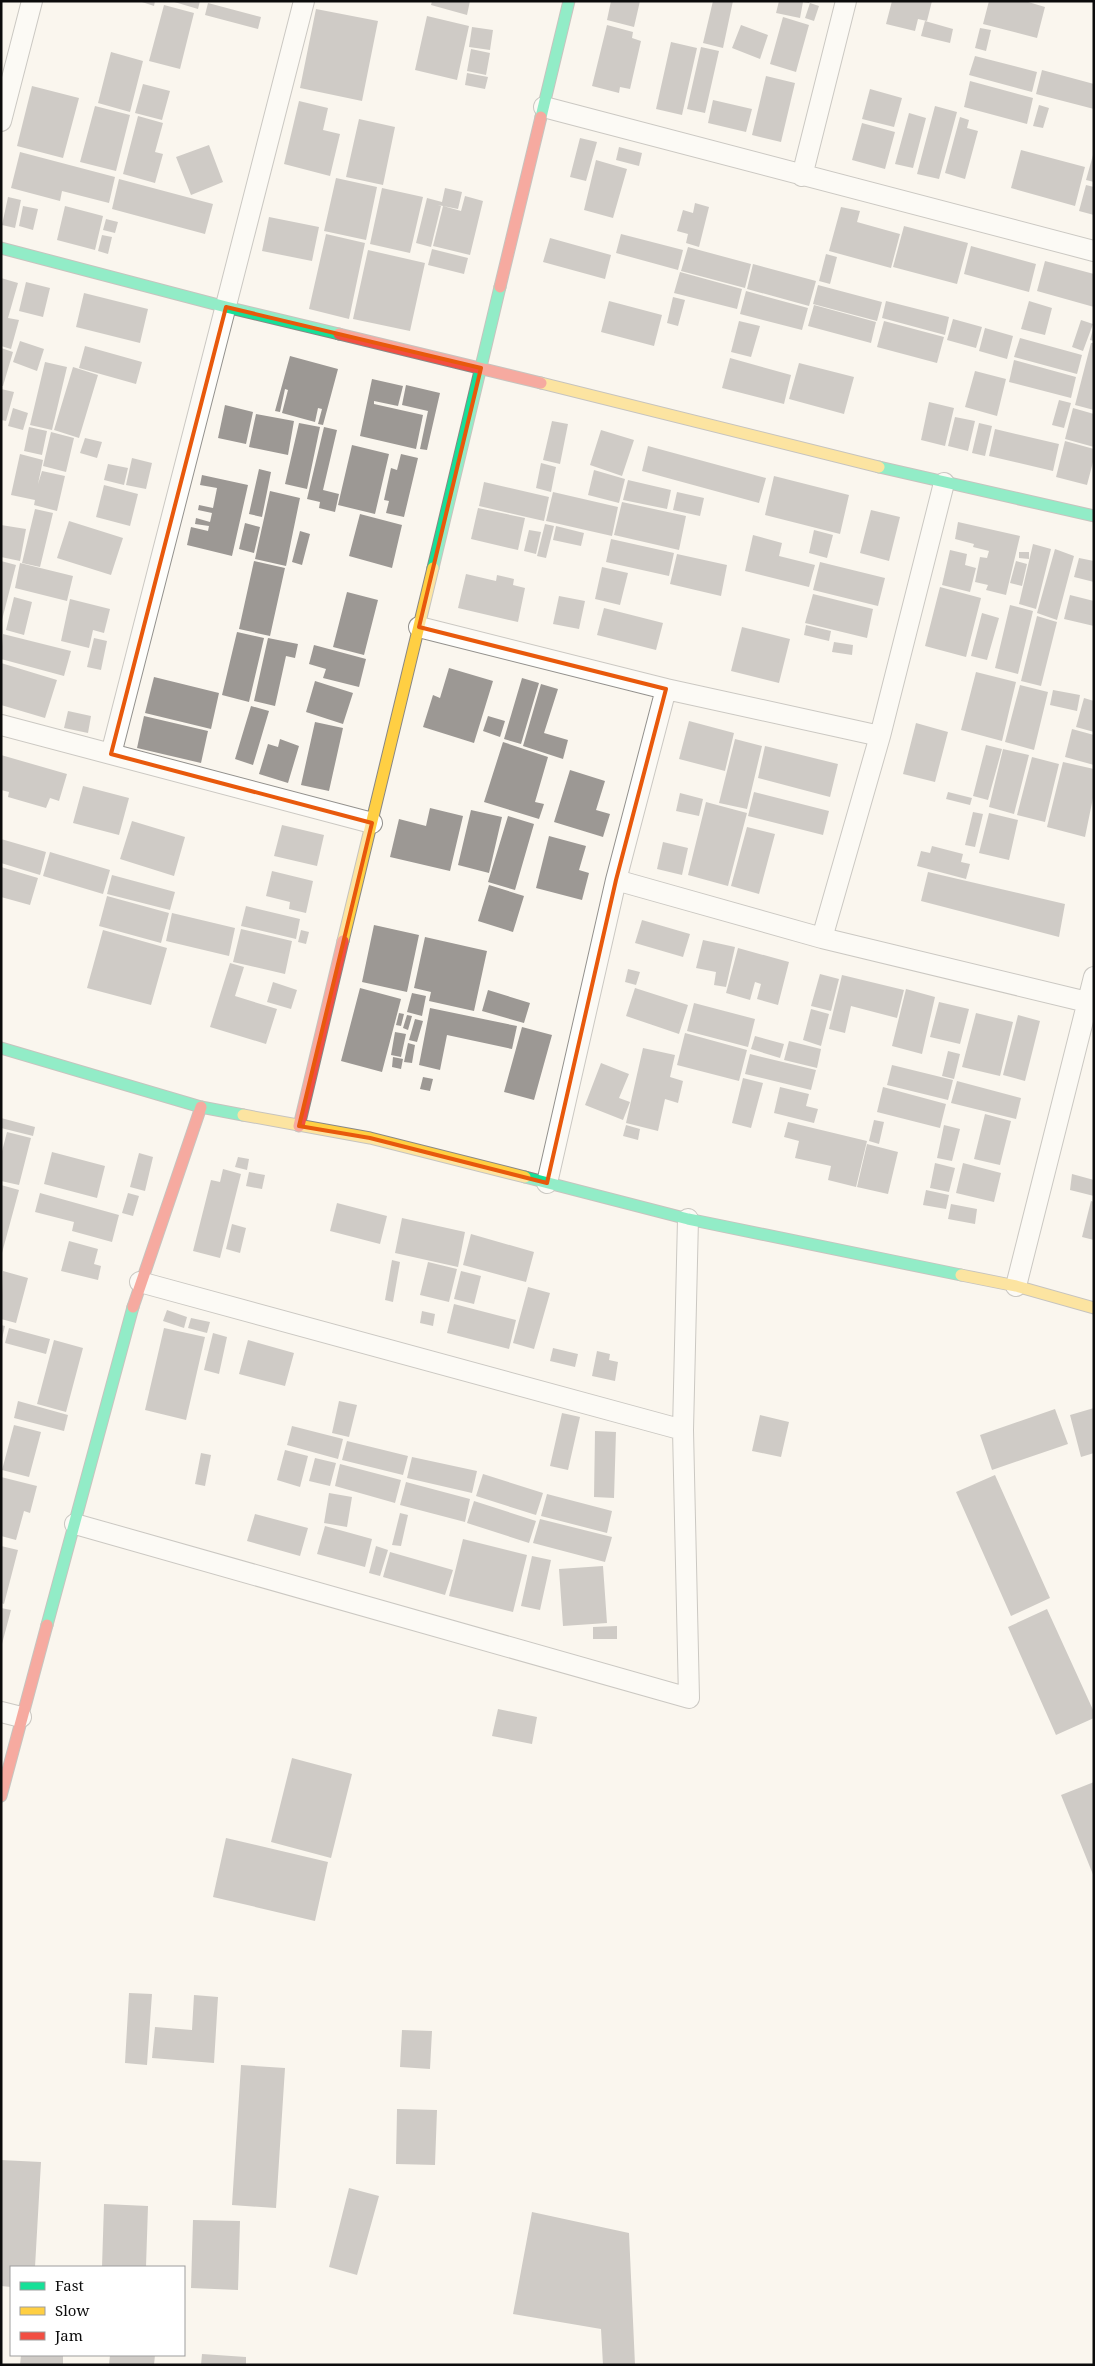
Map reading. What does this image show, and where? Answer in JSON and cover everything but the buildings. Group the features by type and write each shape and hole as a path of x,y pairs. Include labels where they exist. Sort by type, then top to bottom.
{"street":[{"path":"1,121 32,1"},
{"path":"111,754 304,1"},
{"path":"299,1126 569,1"},
{"path":"802,176 846,1"},
{"path":"544,107 1094,251"},
{"path":"1,248 226,307 944,483 1094,516"},
{"path":"822,938 880,736 944,483"},
{"path":"419,628 666,689 880,736"},
{"path":"547,1183 616,880 666,689"},
{"path":"1,725 372,823"},
{"path":"616,880 822,938 1088,1002"},
{"path":"1016,1286 1094,977"},
{"path":"1,1048 201,1107 370,1138 688,1219 1016,1286 1094,1308"},
{"path":"1,1796 140,1282 201,1107"},
{"path":"75,1524 689,1698 683,1430 688,1219"},
{"path":"140,1282 683,1430"},
{"path":"1,1712 21,1718"}],"highlighted area":[{"path":"226,307 481,368 419,627 666,689 616,880 547,1183 370,1138 299,1126 372,823 111,754"}],"traffic: fast":[{"path":"541,117 569,1"},
{"path":"1,248 226,307 339,334"},
{"path":"433,568 500,287"},
{"path":"879,467 1094,516"},
{"path":"1,1048 201,1107 243,1115"},
{"path":"525,1177 688,1219 961,1275"},
{"path":"47,1625 133,1307"}],"traffic: slow":[{"path":"541,383 879,467"},
{"path":"343,941 433,568"},
{"path":"243,1115 370,1138 525,1177"},
{"path":"961,1275 1016,1286 1094,1308"}],"traffic: jam":[{"path":"500,287 541,117"},
{"path":"339,334 541,383"},
{"path":"299,1126 343,941"},
{"path":"133,1307 201,1107"},
{"path":"1,1796 47,1625"}]}
